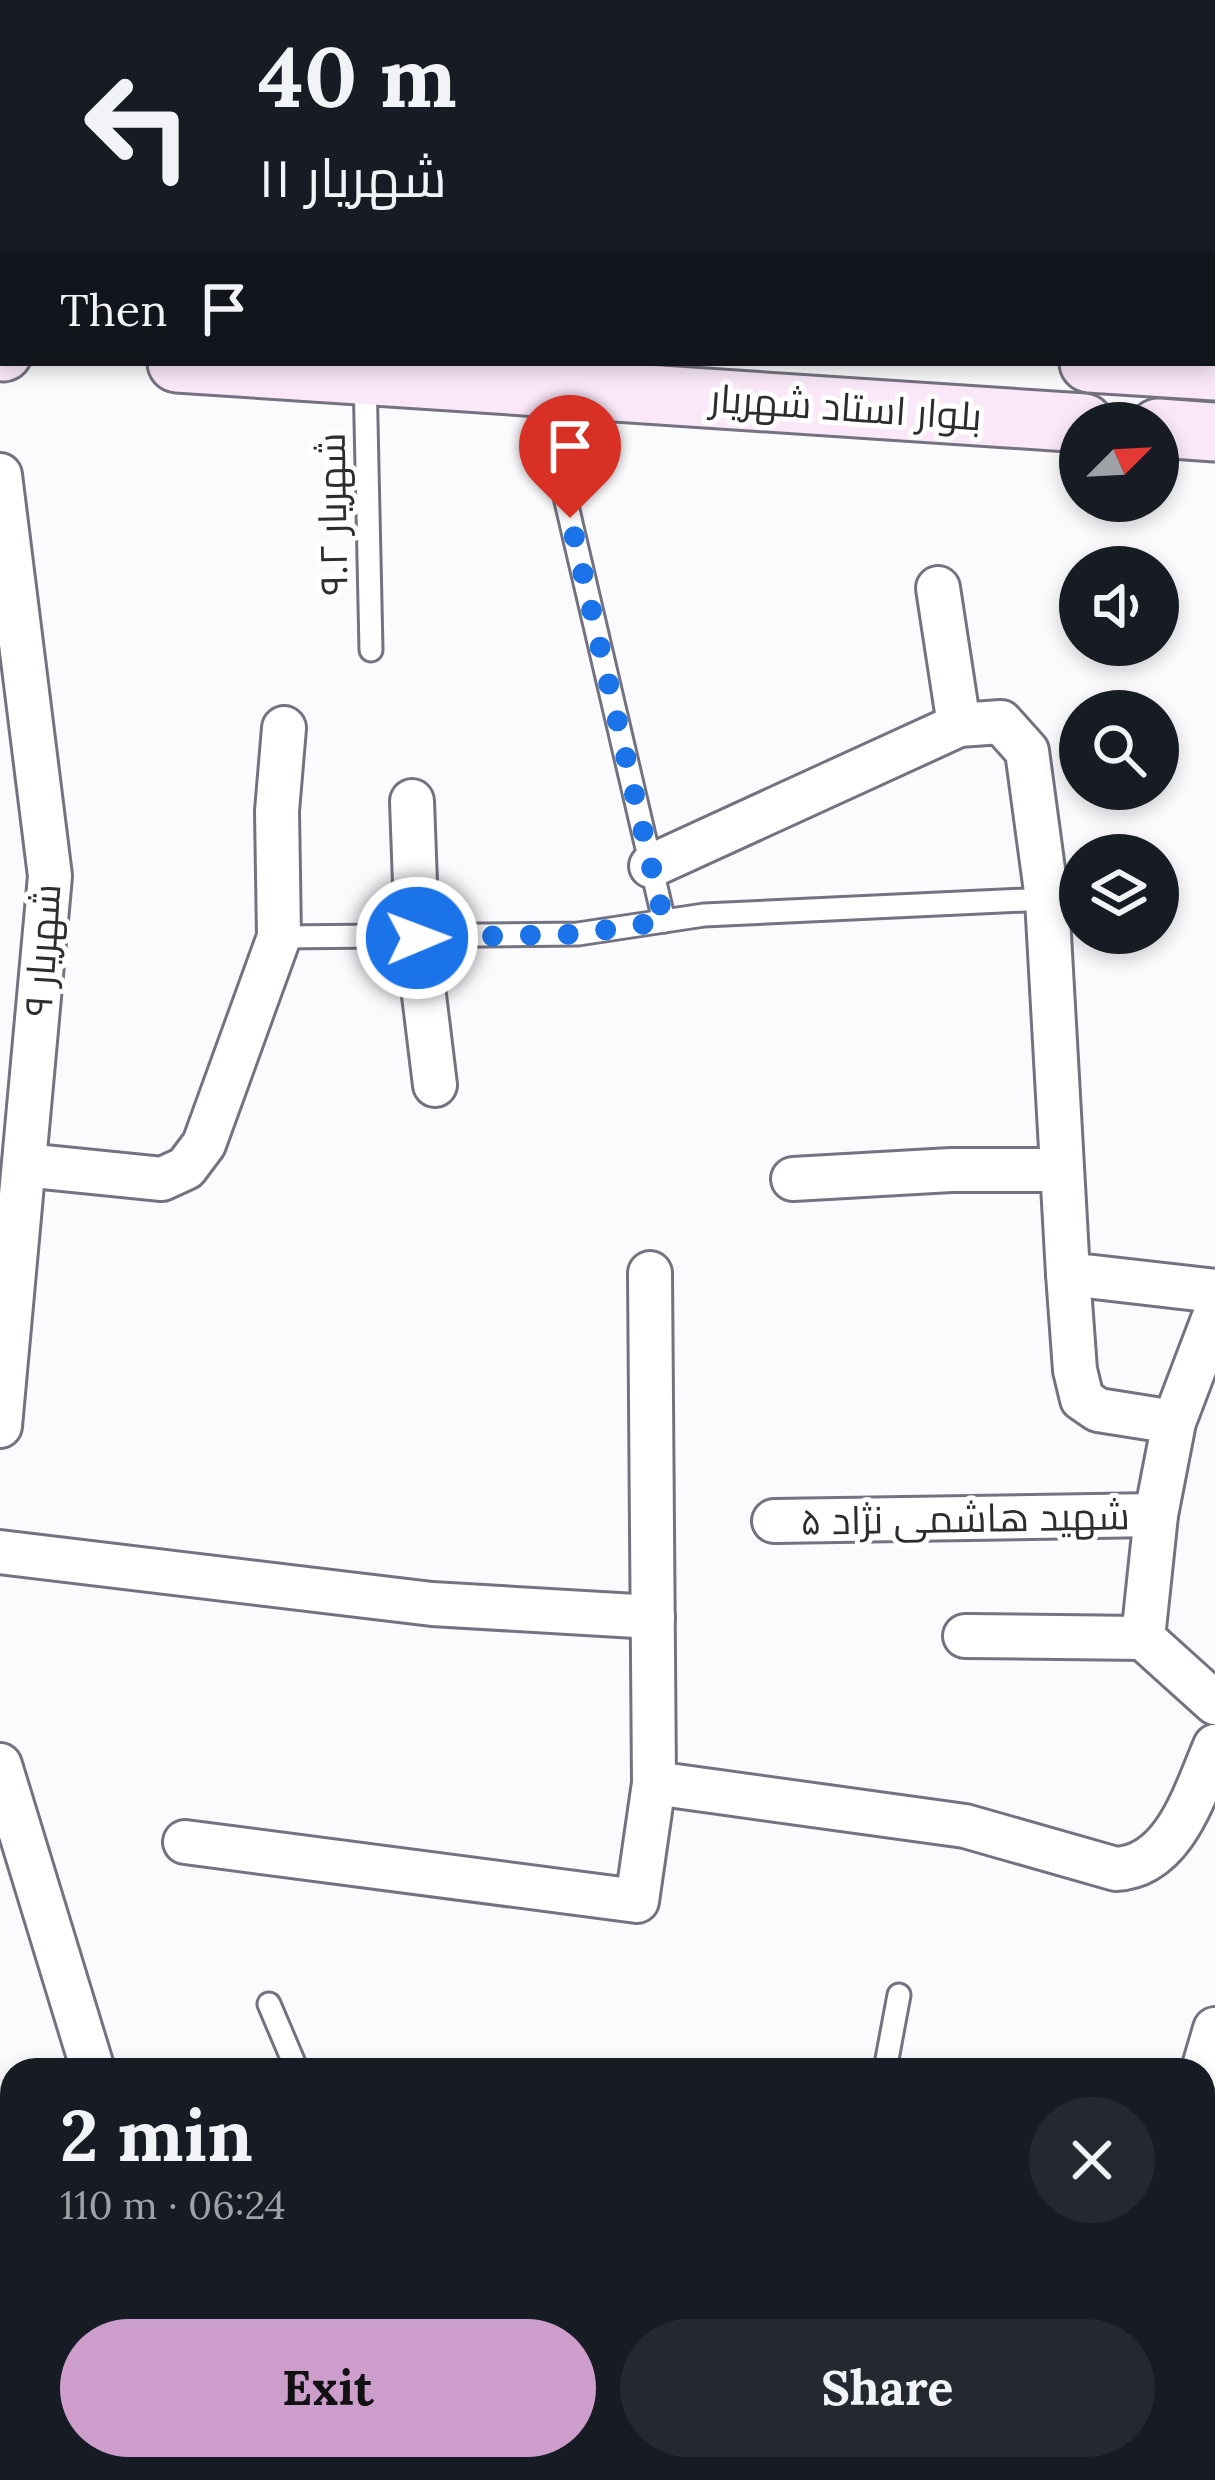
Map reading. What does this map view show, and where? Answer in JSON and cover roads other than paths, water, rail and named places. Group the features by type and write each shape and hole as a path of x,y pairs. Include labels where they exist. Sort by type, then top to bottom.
{"main road":[{"name":"بلوار استاد شهریار","path":"224,366 1059,421"},
{"path":"1136,366 1215,371"},
{"path":"1179,429 1215,432"}],"street":[{"name":"شهریار ۹","path":"0,476 8,599 50,875 0,1426"},
{"path":"938,589 959,725"},
{"path":"651,866 959,725 1001,722 1028,751 1047,899 1068,1274 1075,1370 1082,1399 1098,1410 1174,1423"},
{"path":"24,1165 162,1179 186,1168 204,1144 279,937 277,812 284,728"},
{"path":"412,801 417,938 435,1085"},
{"path":"793,1179 951,1170 1062,1170"},
{"path":"185,1842 637,1901 654,1784 650,1273"},
{"path":"1068,1274 1215,1291"},
{"path":"1143,1638 1156,1516 1174,1423 1215,1314"},
{"name":"شهید هاشمی نژاد ۵","path":"774,1521 1156,1516"},
{"path":"0,1552 432,1604 653,1617"},
{"path":"965,1636 1143,1638 1215,1703"},
{"path":"654,1784 965,1826 1116,1869 1137,1868 1197,1838 1215,1746"},
{"path":"0,1765 89,2058"},
{"path":"1207,2058 1215,2029"}],"lane":[{"name":"شهریار ۹.۲","path":"365,375 371,650"},
{"path":"539,387 664,921"},
{"path":"279,937 578,934 704,915 1047,899"},
{"path":"887,2058 898,1995"},
{"path":"269,2004 292,2058"}]}
